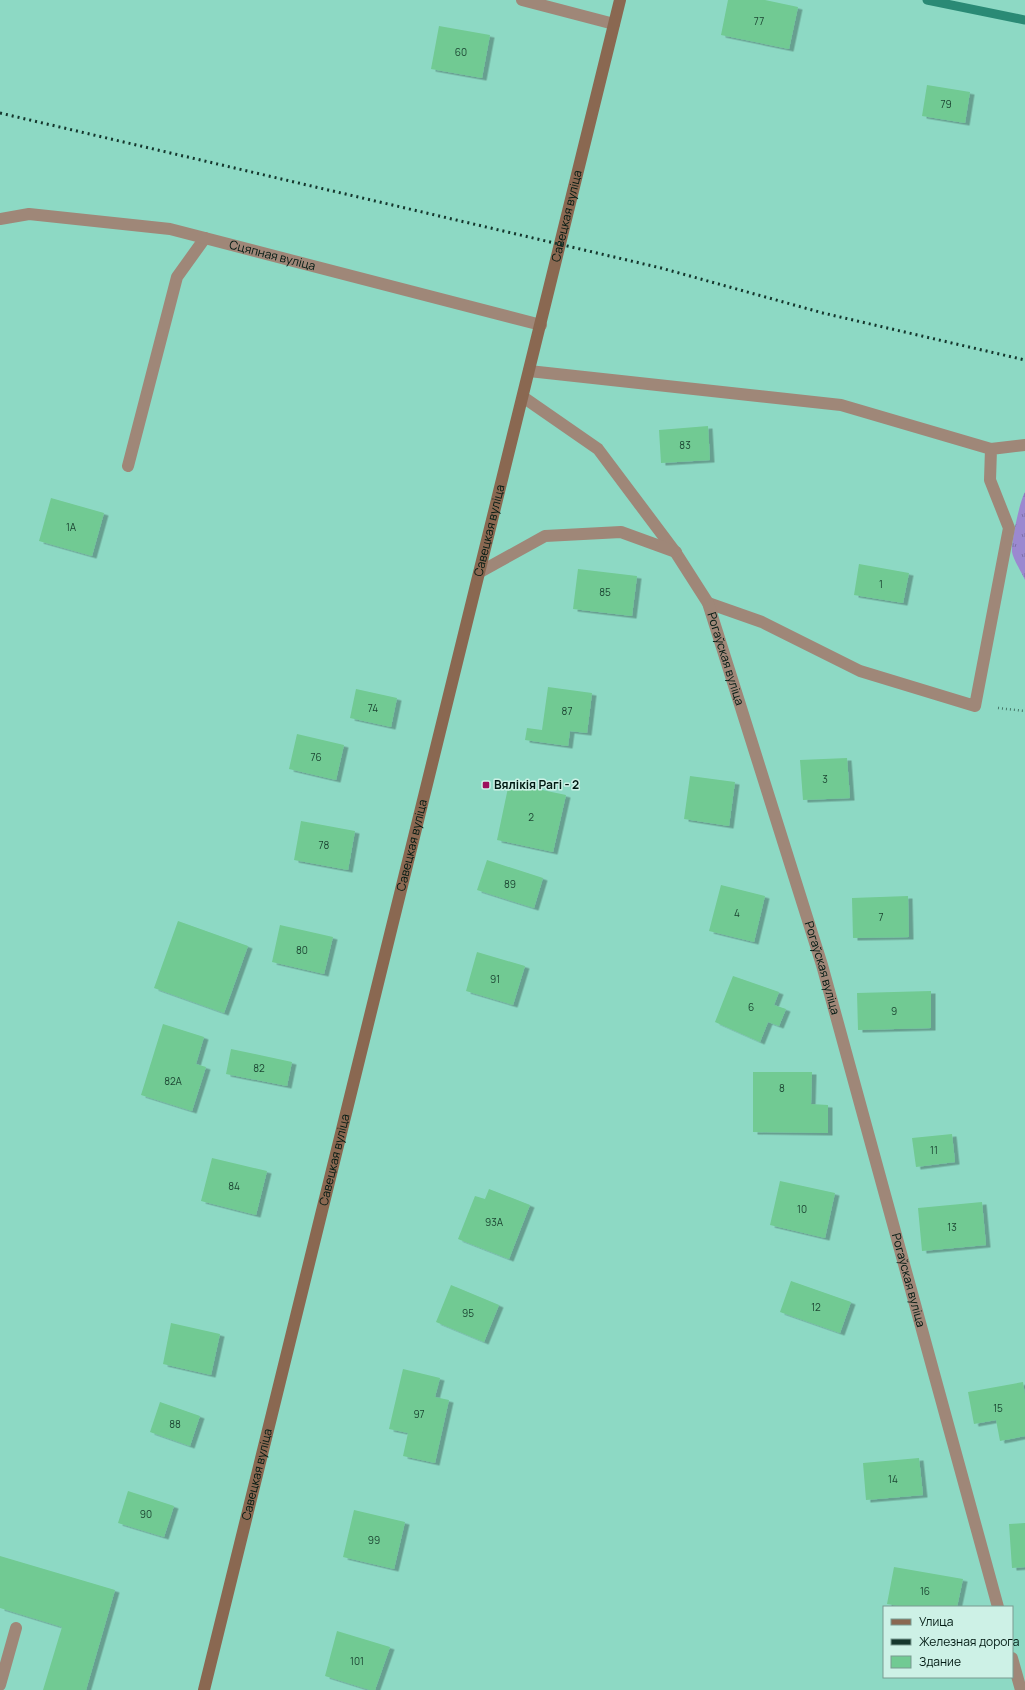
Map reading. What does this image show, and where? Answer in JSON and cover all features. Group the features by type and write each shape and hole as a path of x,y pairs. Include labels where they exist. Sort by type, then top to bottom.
{"main road":[{"name":"Савецкая вуліца","path":"204,1690 620,0"}],"street":[{"path":"522,0 614,24"},
{"name":"Сцяпная вуліца","path":"0,219 29,214 170,229 541,325"},
{"path":"128,466 177,277 205,238"},
{"path":"529,371 841,405 991,449 1025,444"},
{"name":"Рогаўская вуліца","path":"523,398 598,449 676,553 708,603 822,964 998,1606"},
{"path":"708,603 762,622 860,671 975,706 1008,528 990,480 991,449"},
{"path":"480,572 545,536 621,532 676,553"},
{"path":"0,1685 16,1628"},
{"path":"1013,1662 1021,1690"}],"path":[{"path":"975,706 1025,711"}],"green space":[{"path":"1025,492 1025,580 1013,555 1012,547 1016,521"}],"building":[{"path":"728,0 765,0 798,7 789,49 721,35"},
{"path":"439,26 490,35 482,78 431,69"},
{"path":"927,85 970,92 965,123 922,116"},
{"path":"708,426 710,460 661,463 659,430"},
{"path":"51,498 104,513 92,556 39,541"},
{"path":"859,564 909,573 903,603 854,595"},
{"path":"578,569 637,576 632,616 573,609"},
{"path":"548,687 592,693 587,733 570,731 568,746 525,740 527,728 542,730"},
{"path":"356,689 397,698 391,727 350,718"},
{"path":"297,734 344,745 336,780 289,769"},
{"path":"847,758 850,798 803,800 800,760"},
{"path":"690,776 735,782 729,826 684,819"},
{"path":"509,783 566,795 553,852 497,840"},
{"path":"301,821 355,831 348,870 294,860"},
{"path":"487,860 543,878 534,908 477,890"},
{"path":"721,885 765,896 754,942 709,931"},
{"path":"908,896 909,937 853,938 852,898"},
{"path":"178,921 248,946 224,1013 154,988"},
{"path":"280,925 333,937 324,974 272,962"},
{"path":"477,952 525,966 513,1005 466,991"},
{"path":"733,976 779,992 774,1005 786,1009 779,1026 768,1022 760,1042 715,1022"},
{"path":"931,991 931,1028 858,1030 857,993"},
{"path":"163,1024 204,1037 196,1064 206,1067 192,1111 141,1095"},
{"path":"231,1049 292,1062 287,1086 226,1074"},
{"path":"753,1072 812,1072 811,1104 828,1105 828,1133 753,1132"},
{"path":"952,1134 955,1162 916,1167 912,1138"},
{"path":"212,1158 267,1171 256,1215 201,1201"},
{"path":"780,1181 835,1193 825,1238 770,1225"},
{"path":"489,1189 530,1205 509,1259 458,1239 475,1196 485,1199"},
{"path":"982,1202 986,1245 922,1251 918,1208"},
{"path":"791,1281 851,1302 840,1333 780,1312"},
{"path":"451,1285 499,1305 484,1342 436,1322"},
{"path":"171,1323 220,1334 211,1375 163,1364"},
{"path":"403,1369 440,1378 435,1397 449,1400 435,1463 403,1456 408,1433 389,1429"},
{"path":"1023,1382 1025,1395 1025,1436 1000,1441 996,1420 974,1424 968,1392"},
{"path":"160,1402 200,1416 190,1446 150,1432"},
{"path":"919,1458 923,1495 866,1500 863,1463"},
{"path":"128,1491 174,1506 164,1537 118,1523"},
{"path":"354,1510 405,1522 394,1569 343,1557"},
{"path":"1025,1523 1025,1567 1012,1568 1009,1524"},
{"path":"0,1556 115,1590 86,1690 43,1690 62,1627 0,1608"},
{"path":"894,1567 963,1579 957,1606 899,1606 887,1604"},
{"path":"337,1631 390,1647 375,1690 370,1690 325,1676"}],"waterway":[{"path":"927,0 1025,20"}],"railway":[{"path":"0,113 661,268 823,313 1025,360"}],"place":[{"name":"Вялікія Рагі - 2","path":"486,785"}]}
